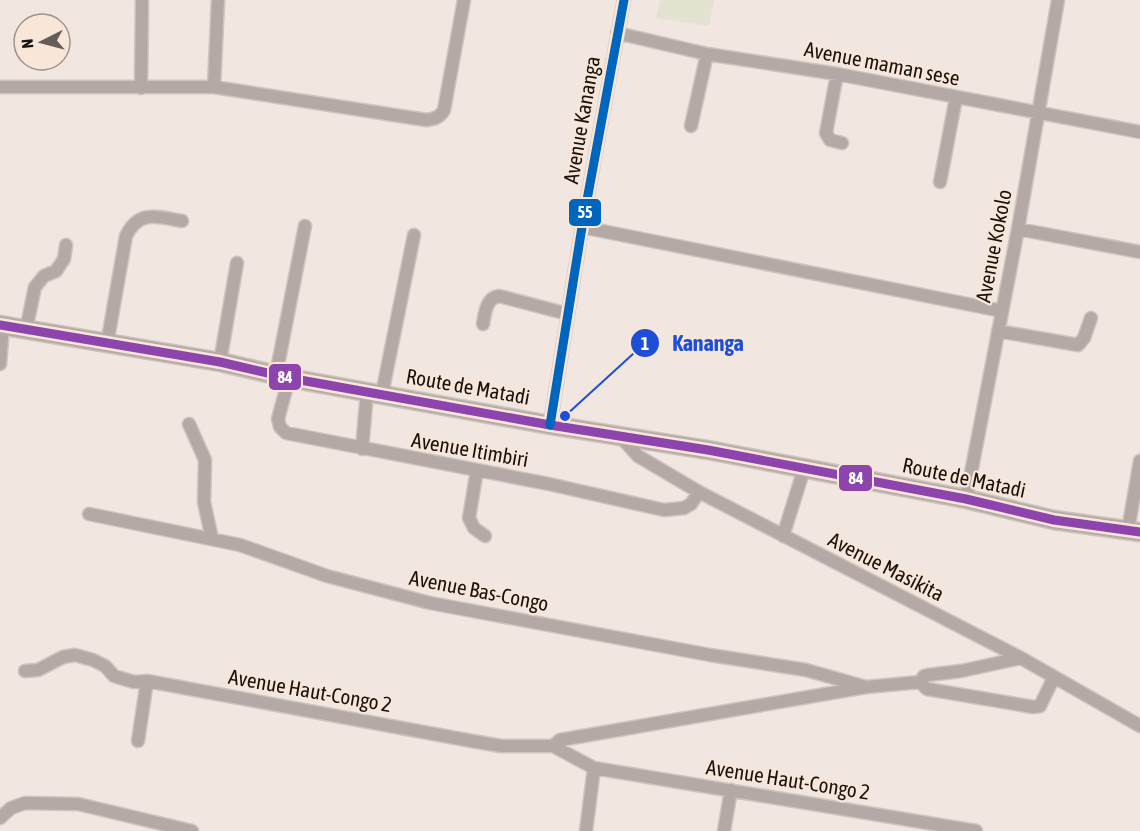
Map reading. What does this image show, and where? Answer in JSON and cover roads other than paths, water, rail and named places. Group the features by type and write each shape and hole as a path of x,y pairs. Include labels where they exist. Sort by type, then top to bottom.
{"main road":[{"name":"Route de Matadi","path":"1,325 220,362 282,376 804,469 966,499 1054,520 1134,531"}],"street":[{"path":"141,88 142,0"},
{"path":"214,87 218,0"},
{"path":"0,87 214,87 426,120 433,119 440,116 444,110 465,0"},
{"name":"Avenue Kananga","path":"550,425 582,227 624,0"},
{"name":"Avenue Kokolo","path":"966,499 1018,230 1058,0"},
{"name":"Avenue maman sese","path":"618,33 707,54 837,74 1140,132"},
{"path":"691,126 707,54"},
{"path":"837,74 826,133 830,141 842,143"},
{"path":"940,182 956,98"},
{"path":"107,344 126,236 130,227 137,221 150,216 182,221"},
{"path":"282,376 305,226"},
{"path":"582,227 1002,311"},
{"path":"1018,230 1140,252"},
{"path":"362,449 414,235"},
{"path":"26,330 35,286 44,276 56,271 64,259 66,245"},
{"path":"220,362 237,262"},
{"path":"483,324 488,302 493,297 499,296 568,314"},
{"path":"998,331 1078,345 1084,338 1092,318"},
{"path":"0,364 1,325"},
{"name":"Avenue Itimbiri","path":"282,376 278,419 280,427 286,434 477,470 664,510 684,508 691,504 699,492"},
{"path":"189,424 204,452 204,502 212,539"},
{"name":"Avenue Masikita","path":"619,435 638,456 699,492 1021,658 1140,726"},
{"path":"1134,531 1140,461"},
{"path":"783,536 804,469"},
{"path":"477,470 470,518 474,528 485,536"},
{"name":"Avenue Bas-Congo","path":"88,514 240,545 327,576 430,603 710,655 806,670 866,687"},
{"name":"Avenue Haut-Congo 2","path":"25,671 38,670 63,657 75,655 93,660 105,666 114,676 134,682 147,681 501,746 553,746 594,768 976,831"},
{"path":"920,682 924,676 928,675 961,671 1021,658"},
{"path":"920,682 927,689 1033,707 1040,706 1054,677"},
{"path":"138,741 147,681"},
{"path":"553,746 560,740 866,687 920,682"},
{"path":"586,831 594,768"},
{"path":"724,831 731,790"},
{"path":"0,818 11,808 25,803 78,804 192,831"}],"place":[{"name":"Kananga","path":"565,416"}]}
